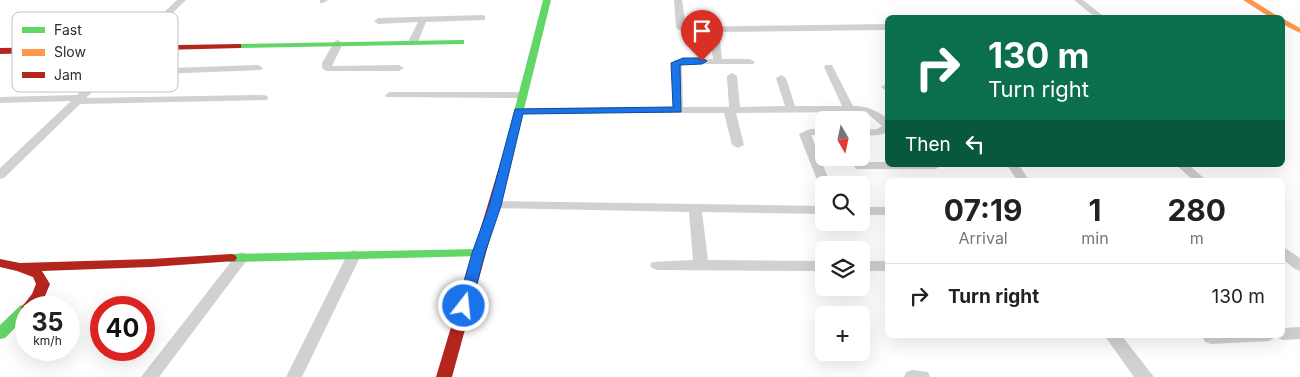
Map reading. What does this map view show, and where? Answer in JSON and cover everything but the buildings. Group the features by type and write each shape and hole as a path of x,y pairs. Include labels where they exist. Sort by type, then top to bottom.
{"street":[{"path":"170,12 182,0"},
{"path":"444,377 479,253 495,206 547,0"},
{"path":"678,0 681,30 885,27"},
{"path":"1078,0 1098,15"},
{"path":"1247,0 1273,15"},
{"path":"378,21 482,18"},
{"path":"413,42 423,20"},
{"path":"1285,22 1300,31"},
{"path":"714,30 718,61"},
{"path":"178,47 461,42"},
{"path":"338,44 326,68 399,68"},
{"path":"678,110 676,63 683,61 750,62"},
{"path":"178,71 258,68"},
{"path":"829,68 849,109"},
{"path":"732,76 732,110 738,145"},
{"path":"781,78 791,109"},
{"path":"0,175 86,92"},
{"path":"390,95 523,95"},
{"path":"0,100 263,98"},
{"path":"519,111 849,109 870,110 885,123"},
{"path":"870,132 879,132 885,128"},
{"path":"815,132 805,134 815,160"},
{"path":"870,166 885,166"},
{"path":"1014,167 1022,178"},
{"path":"1184,167 1198,178"},
{"path":"495,206 815,210"},
{"path":"695,208 701,265"},
{"path":"870,211 885,211"},
{"path":"20,267 151,263 242,257 479,253"},
{"path":"294,377 354,255"},
{"path":"149,377 242,257"},
{"path":"0,263 20,267 38,274 43,284 38,296"},
{"path":"657,265 815,266"},
{"path":"870,266 885,266"},
{"path":"0,334 15,320"},
{"path":"1285,334 1300,334"},
{"path":"1114,338 1141,374 1146,377"},
{"path":"912,377 922,377"}],"traffic: fast":[{"path":"508,154 547,0"},
{"path":"238,46 461,42"},
{"path":"231,258 479,253"},
{"path":"0,334 15,320"}],"traffic: slow":[{"path":"1247,0 1272,15"},
{"path":"1285,22 1300,31"}],"traffic: jam":[{"path":"178,47 238,46"},
{"path":"0,51 12,51"},
{"path":"444,377 508,154"},
{"path":"20,267 151,263 231,258"},
{"path":"0,263 20,267 38,274 43,284 38,296"}],"route":[{"path":"464,306 495,206 519,111 678,110 676,63 702,61"}]}
